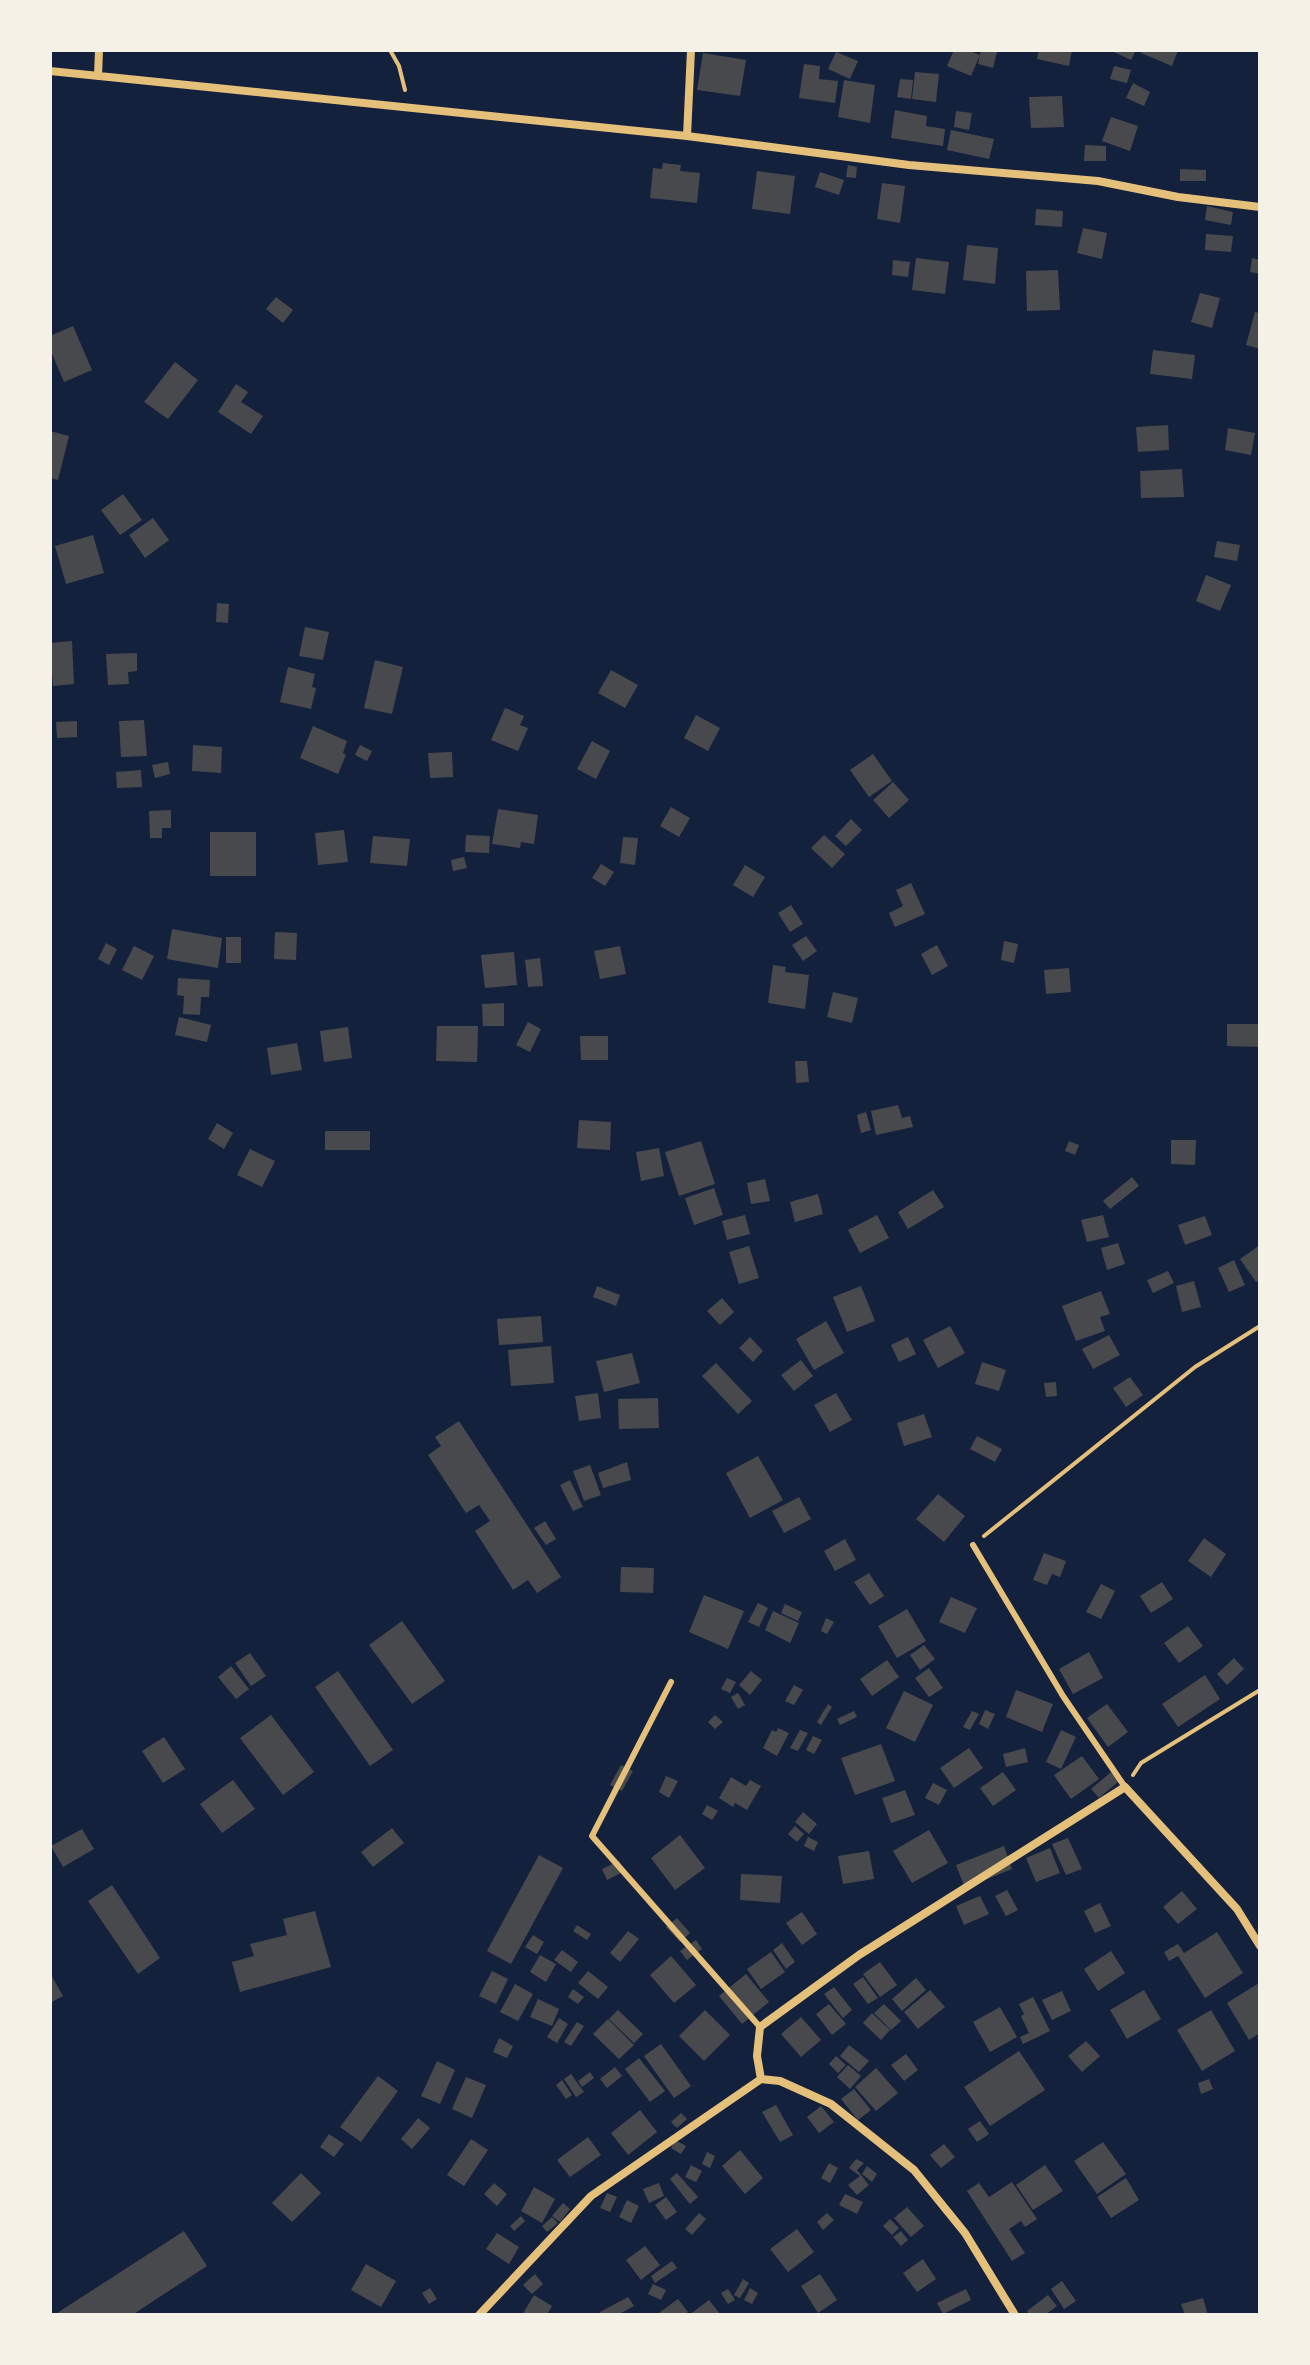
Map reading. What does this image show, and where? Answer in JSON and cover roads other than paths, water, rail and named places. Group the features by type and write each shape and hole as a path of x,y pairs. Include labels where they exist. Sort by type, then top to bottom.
{"street":[{"path":"98,76 99,50"},
{"path":"687,136 691,50"},
{"path":"50,71 687,136 909,165 1098,181 1178,197 1260,207"},
{"path":"761,2079 757,2056 760,2027 859,1955 1125,1787 1237,1909 1260,1946"},
{"path":"479,2315 591,2196 761,2079 780,2081 831,2104 914,2170 965,2233 1015,2315"}],"lane":[{"path":"973,1545 1063,1696 1125,1787"},
{"path":"671,1682 592,1836 760,2027"}]}
